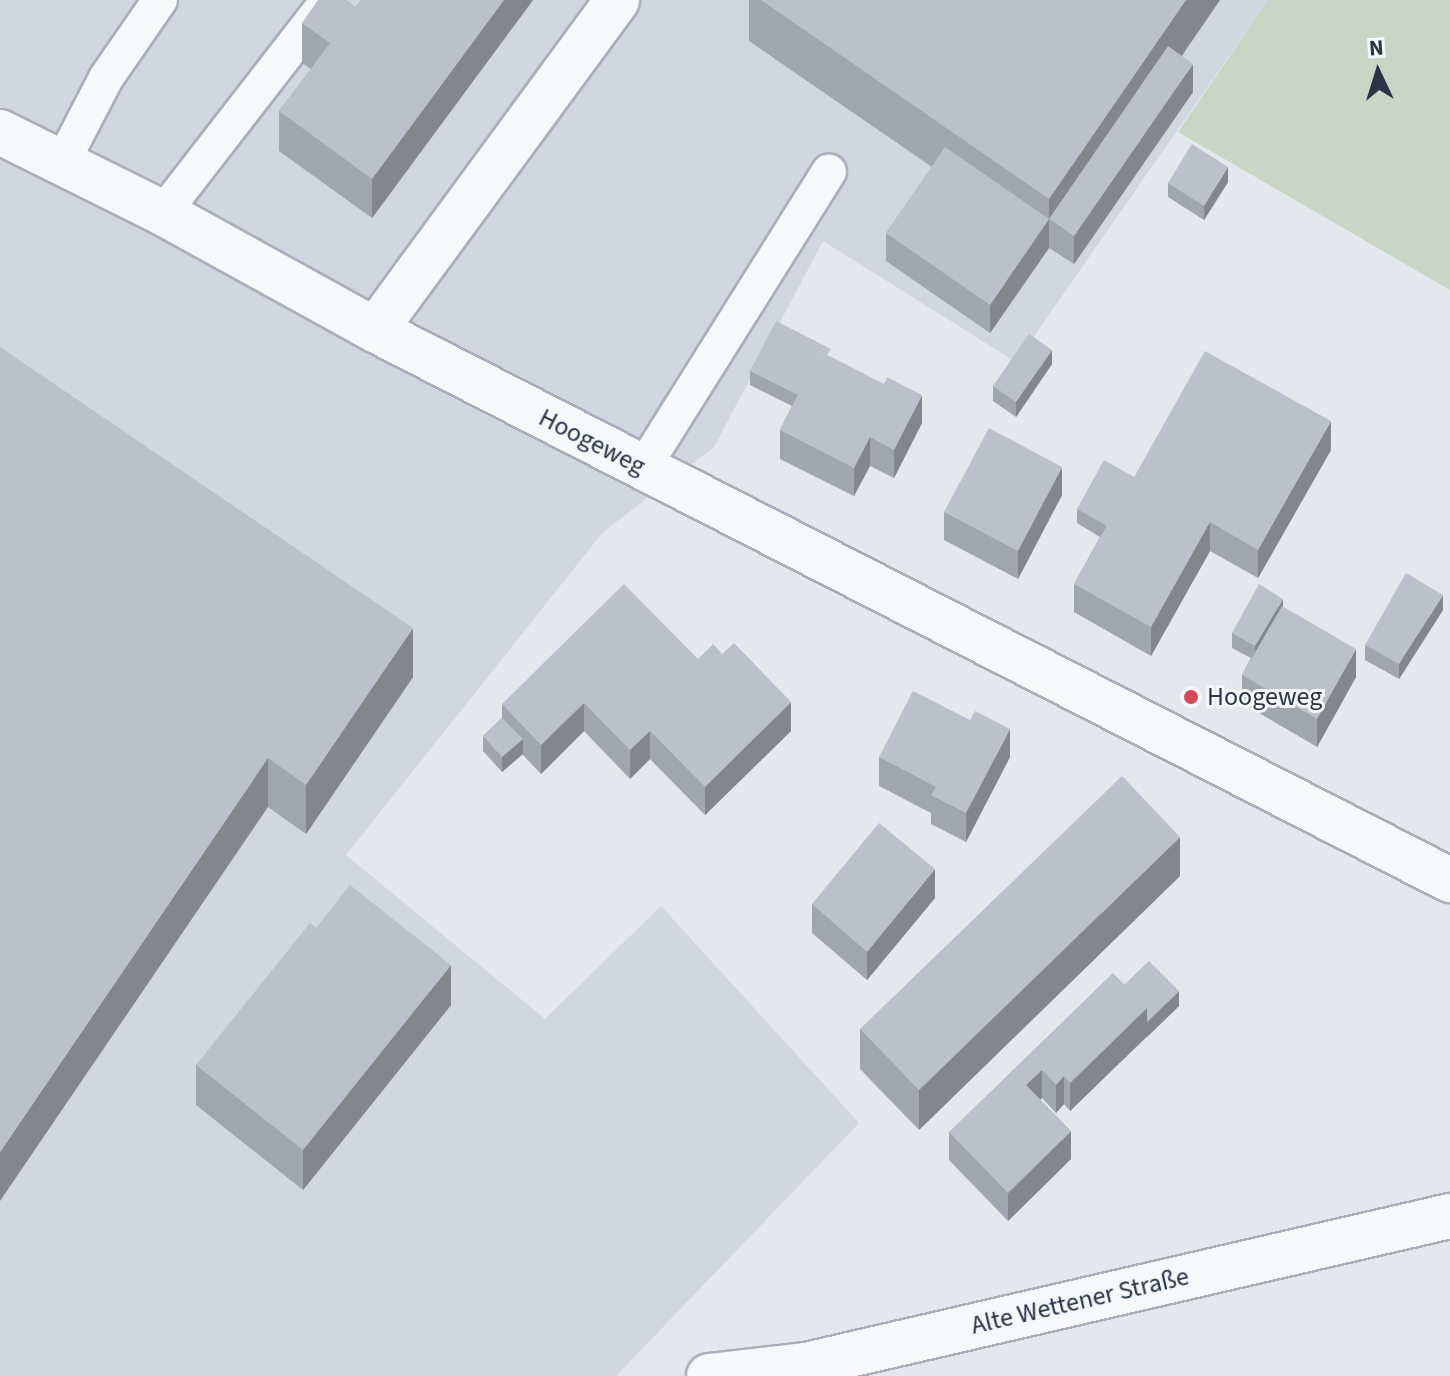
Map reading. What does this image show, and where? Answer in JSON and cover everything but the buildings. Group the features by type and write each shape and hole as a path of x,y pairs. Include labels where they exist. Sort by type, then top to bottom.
{"street":[{"path":"375,330 617,0"},
{"name":"Hoogeweg","path":"0,132 163,213 375,330 1450,880"},
{"name":"Alte Wettener Straße","path":"709,1376 806,1365 1450,1216"}],"lane":[{"path":"62,163 106,78 160,0"},
{"path":"163,213 328,0"},
{"path":"643,468 829,172"}],"shaded area":[{"path":"0,0 1268,0 1016,362 823,241 714,447 603,532 346,855 545,1019 661,906 859,1123 616,1376 0,1376"}],"green space":[{"path":"1268,0 1450,0 1450,290 1178,132"}],"place":[{"name":"Hoogeweg","path":"1191,697"}]}
